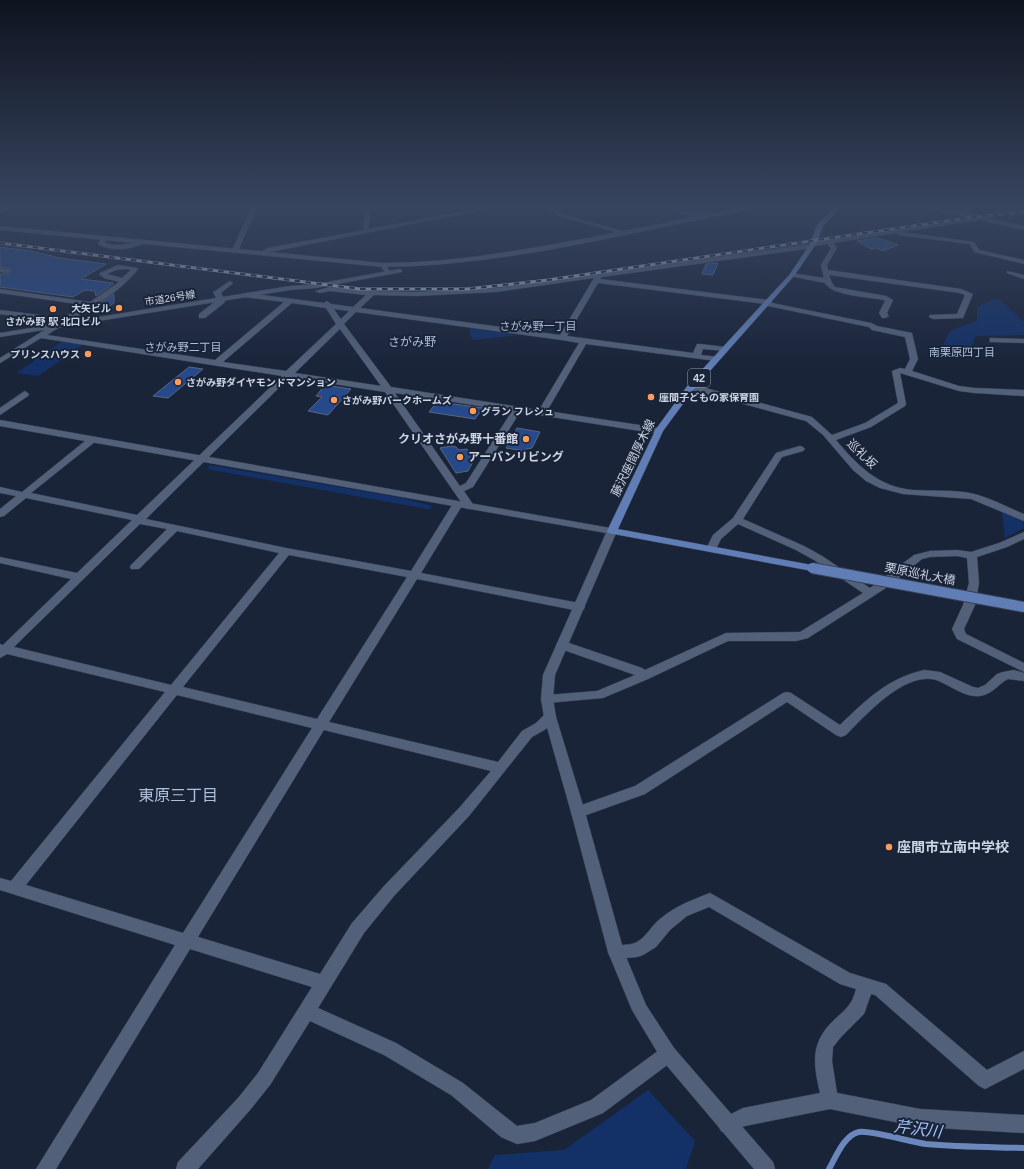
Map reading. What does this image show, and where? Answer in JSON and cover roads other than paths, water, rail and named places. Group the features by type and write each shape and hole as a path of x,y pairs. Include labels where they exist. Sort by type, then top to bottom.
{"main road":[{"name":"藤沢座間厚木線","path":"612,531 659,431 691,387 792,276 803,260"},
{"path":"612,531 711,549"},
{"name":"栗原巡礼大橋","path":"711,549 1024,607"}],"street":[{"path":"328,260 383,265 438,264 472,260"},
{"path":"317,289 372,293 416,294 473,292 598,279 712,260"},
{"path":"827,260 824,265 825,272 831,286 837,290 886,298 889,300 884,312 885,316"},
{"path":"1013,260 1024,262"},
{"name":"市道26号線","path":"0,334 247,296 317,289 388,273 438,264"},
{"path":"383,265 388,273"},
{"path":"825,272 961,291 969,294 960,316 933,317"},
{"path":"1009,272 1024,277"},
{"path":"792,276 828,281"},
{"path":"598,279 768,303 871,325 875,328 909,335 914,359 907,372"},
{"path":"562,338 598,279"},
{"path":"0,361 66,321 123,281"},
{"path":"202,316 221,301 217,292 230,283"},
{"path":"317,289 340,324 387,388 462,500"},
{"path":"0,290 91,304"},
{"path":"2,650 203,458 372,293"},
{"path":"247,296 716,359"},
{"path":"217,363 290,301"},
{"path":"0,312 66,321"},
{"path":"40,336 387,388 659,431"},
{"path":"993,340 1024,341"},
{"path":"542,413 584,341"},
{"path":"696,356 700,346 725,349"},
{"path":"830,439 868,425 902,404 896,372 900,370 953,387 968,390 1024,392"},
{"name":"巡礼坂","path":"691,387 809,419 816,424 854,466 882,486 904,492 956,494 975,497 988,501 1024,518"},
{"path":"0,412 25,394"},
{"path":"45,1169 412,575 462,500 470,484 518,409"},
{"path":"0,423 462,500 612,531 549,675 547,699 550,717 578,812 616,952 640,1010 668,1054 766,1169"},
{"path":"0,514 93,439"},
{"path":"711,549 717,537 737,520 779,455 800,448"},
{"path":"0,490 133,517 138,520 174,528 286,551 579,608"},
{"path":"737,520 818,558 870,593"},
{"path":"135,567 174,528"},
{"path":"547,699 599,695 644,676 726,637 796,637 804,635 870,593 918,557 930,554 957,553 972,555 1003,546 1024,535"},
{"path":"286,551 174,691 7,887 324,983"},
{"path":"972,555 974,583 969,604 958,628 958,632 966,639 1024,668"},
{"path":"0,560 78,577"},
{"path":"562,646 638,671 644,676"},
{"path":"2,650 501,768"},
{"path":"578,812 640,790 787,696 841,732 893,685 923,674 940,676 972,691 978,692 988,688 999,678 1005,675 1024,677"},
{"path":"185,1169 244,1104 264,1079 350,940 363,923 389,891 464,812 527,734 541,726 550,717"},
{"path":"616,952 637,950 650,942 664,925 682,911 710,900 846,979 880,989 985,1080 1024,1060"},
{"path":"830,1100 824,1071 824,1055 827,1040 858,1008 865,985"},
{"path":"306,1011 390,1049 457,1089 507,1131 517,1135 534,1132 597,1107 668,1054"},
{"path":"727,1125 742,1117 830,1100 920,1118 1024,1124"}],"waterway":[{"name":"芹沢川","path":"829,1169 849,1137 859,1132 872,1133 926,1144 1024,1148"}],"railway":[{"path":"130,260 360,289 467,289 548,280 686,260"}],"place":[{"name":"大矢ビル","path":"119,308"},
{"name":"さがみ野 駅 北口ビル","path":"53,309"},
{"name":"プリンスハウス","path":"88,354"},
{"name":"さがみ野ダイヤモンドマンション","path":"178,382"},
{"name":"座間子どもの家保育園","path":"651,397"},
{"name":"さがみ野パークホームズ","path":"334,400"},
{"name":"グラン フレシュ","path":"473,411"},
{"name":"クリオさがみ野十番館","path":"526,439"},
{"name":"アーバンリビング","path":"460,457"},
{"name":"座間市立南中学校","path":"889,847"}],"district":[{"name":"さがみ野一丁目","path":"538,326"},
{"name":"さがみ野","path":"412,342"},
{"name":"さがみ野二丁目","path":"183,347"},
{"name":"南栗原四丁目","path":"962,352"},
{"name":"東原三丁目","path":"178,795"}]}
